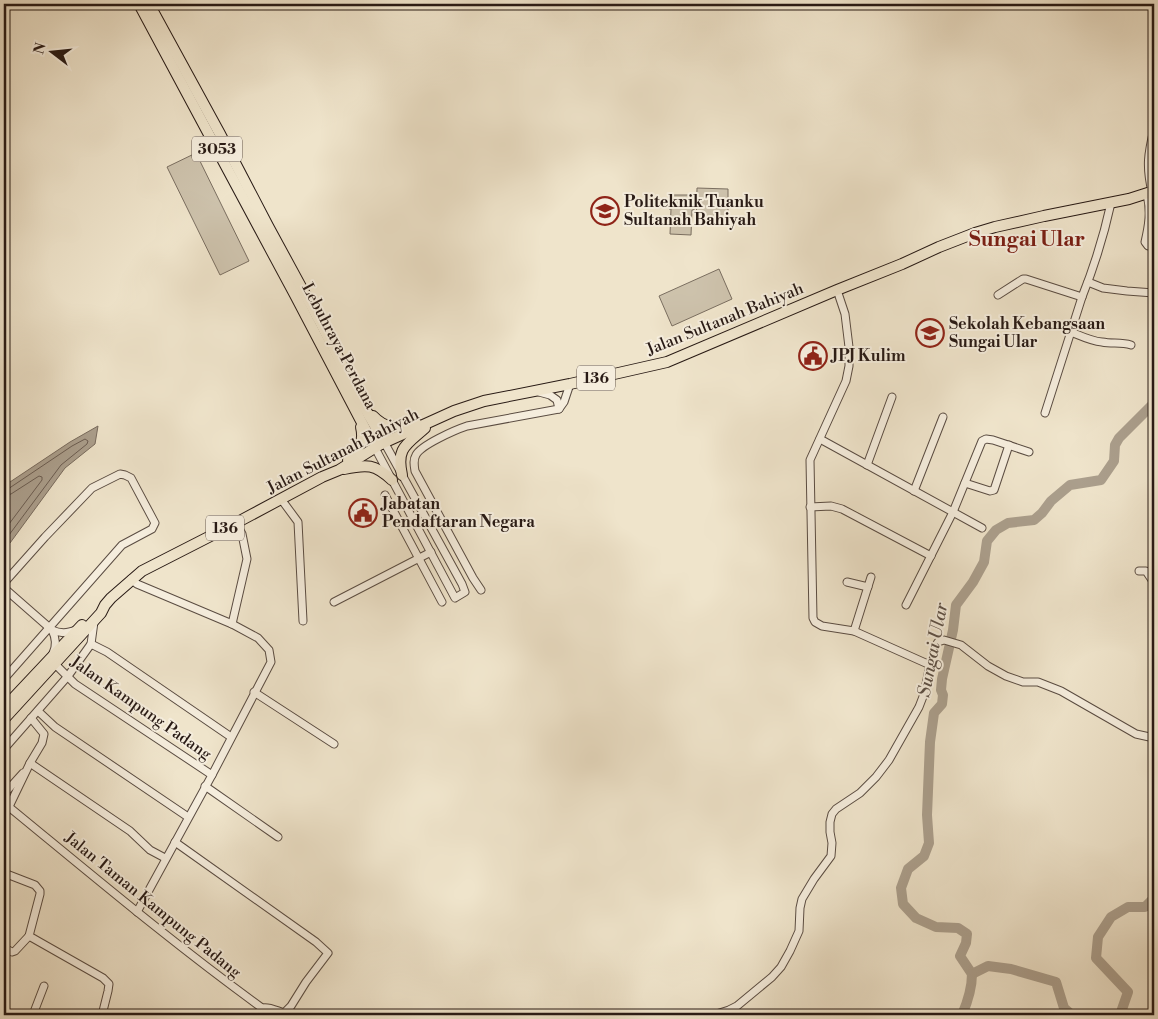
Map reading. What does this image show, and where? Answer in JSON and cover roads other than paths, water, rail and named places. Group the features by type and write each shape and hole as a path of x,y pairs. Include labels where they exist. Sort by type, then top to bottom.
{"main road":[{"name":"Lebuhraya Perdana","path":"139,4 346,390 356,401"},
{"name":"Lebuhraya Perdana","path":"149,4 319,320 356,401 378,441"},
{"name":"Jalan Sultanah Bahiyah","path":"4,708 101,614 105,605 131,579 150,567 338,470 378,441 484,401 667,362 975,233 995,227 1111,203 1151,192"},
{"path":"296,295 319,320 323,337 340,370 346,390"},
{"path":"356,401 381,424 389,427 394,428 433,421"},
{"path":"338,470 362,441 356,401"},
{"path":"338,470 368,466 397,477 402,451 405,446 433,421"},
{"name":"Jalan Sultanah Bahiyah","path":"4,719 77,630 96,609 105,605"}],"street":[{"path":"1154,129 1149,151 1148,168 1151,192 1145,242 1148,246 1154,246"},
{"path":"1045,414 1088,282 1111,203"},
{"path":"998,295 1026,279 1082,297"},
{"path":"1088,282 1103,288 1154,293"},
{"path":"837,290 845,314 849,366 846,381 810,460 812,618 822,626 854,630 930,665"},
{"path":"1071,332 1104,343 1122,342 1131,345"},
{"path":"481,590 415,471 414,461 416,454 421,449 460,428 559,410 570,384"},
{"path":"536,391 550,395 557,400 559,410"},
{"path":"867,465 892,397"},
{"path":"914,491 943,417"},
{"path":"820,439 982,528"},
{"path":"906,605 953,512 982,441 986,439 993,440 1029,452"},
{"path":"378,441 397,477 431,552 455,598 465,592 462,584 397,477 378,441"},
{"path":"965,482 990,491 994,490 1009,445"},
{"path":"4,583 92,488 120,474 131,478 156,523 152,529 122,545 51,629 4,679"},
{"path":"384,495 442,602"},
{"path":"281,499 298,522 303,621"},
{"path":"810,507 831,506 842,509 931,556"},
{"path":"232,624 247,559 242,534 236,523"},
{"path":"334,602 431,552"},
{"path":"1139,571 1146,571 1154,583"},
{"path":"854,630 871,577"},
{"path":"462,584 473,578"},
{"path":"131,579 136,584 232,624 258,638 269,650 270,662 212,775 137,912"},
{"path":"847,582 868,587"},
{"path":"4,588 51,629 58,633 77,630"},
{"path":"4,749 68,676 90,644 94,621"},
{"path":"51,629 55,636 56,644 53,660"},
{"path":"713,1015 738,1006 781,967 799,931 802,899 831,856 830,822 832,814 860,793 889,760 919,707 936,645 941,640 956,642 988,666 1016,680 1038,682 1061,691 1136,734 1154,738"},
{"path":"90,644 107,652 231,736"},
{"name":"Jalan Kampung Padang","path":"53,660 75,684 212,775"},
{"path":"254,692 334,744"},
{"path":"38,711 56,727 188,817"},
{"path":"4,817 29,765 42,743 44,734 31,718"},
{"path":"4,794 29,765"},
{"path":"29,765 130,831 150,850 165,858"},
{"path":"205,786 278,837"},
{"name":"Jalan Taman Kampung Padang","path":"4,800 9,807 137,912 262,1008 270,1007 284,1013 291,1006 328,953 316,942 175,842"},
{"path":"4,873 35,885 40,891 29,936 15,951 12,952 4,948"},
{"path":"29,936 97,974 109,984 102,1015"},
{"path":"31,1015 37,1006 44,986"},
{"path":"262,1008 270,1015"},
{"path":"4,1010 12,1015"}],"water":[{"path":"98,426 95,444 65,468 10,543 4,540 4,486 70,442"}],"waterway":[{"name":"Sungai Ular","path":"972,974 960,956 966,943 967,934 958,928 936,927 916,918 903,904 901,888 908,869 924,856 929,843 927,815 930,742 934,713 942,704 942,679 953,630 956,605 973,582 984,562 987,541 996,530 1008,523 1034,520 1051,501 1070,485 1101,480 1114,461 1115,445 1119,438 1154,403"},
{"path":"1120,1015 1128,992 1096,958 1098,937 1111,917 1128,907 1145,907 1154,898"},
{"path":"972,974 988,966 1011,969 1056,982 1064,1008 1072,1015"},
{"path":"962,1015 969,995 972,974"}],"place":[{"name":"Politeknik Tuanku Sultanah Bahiyah","path":"605,211"},
{"name":"Sekolah Kebangsaan Sungai Ular","path":"930,333"},
{"name":"JPJ Kulim","path":"813,356"},
{"name":"Jabatan Pendaftaran Negara","path":"363,513"}],"district":[{"name":"Sungai Ular","path":"1027,240"}]}
